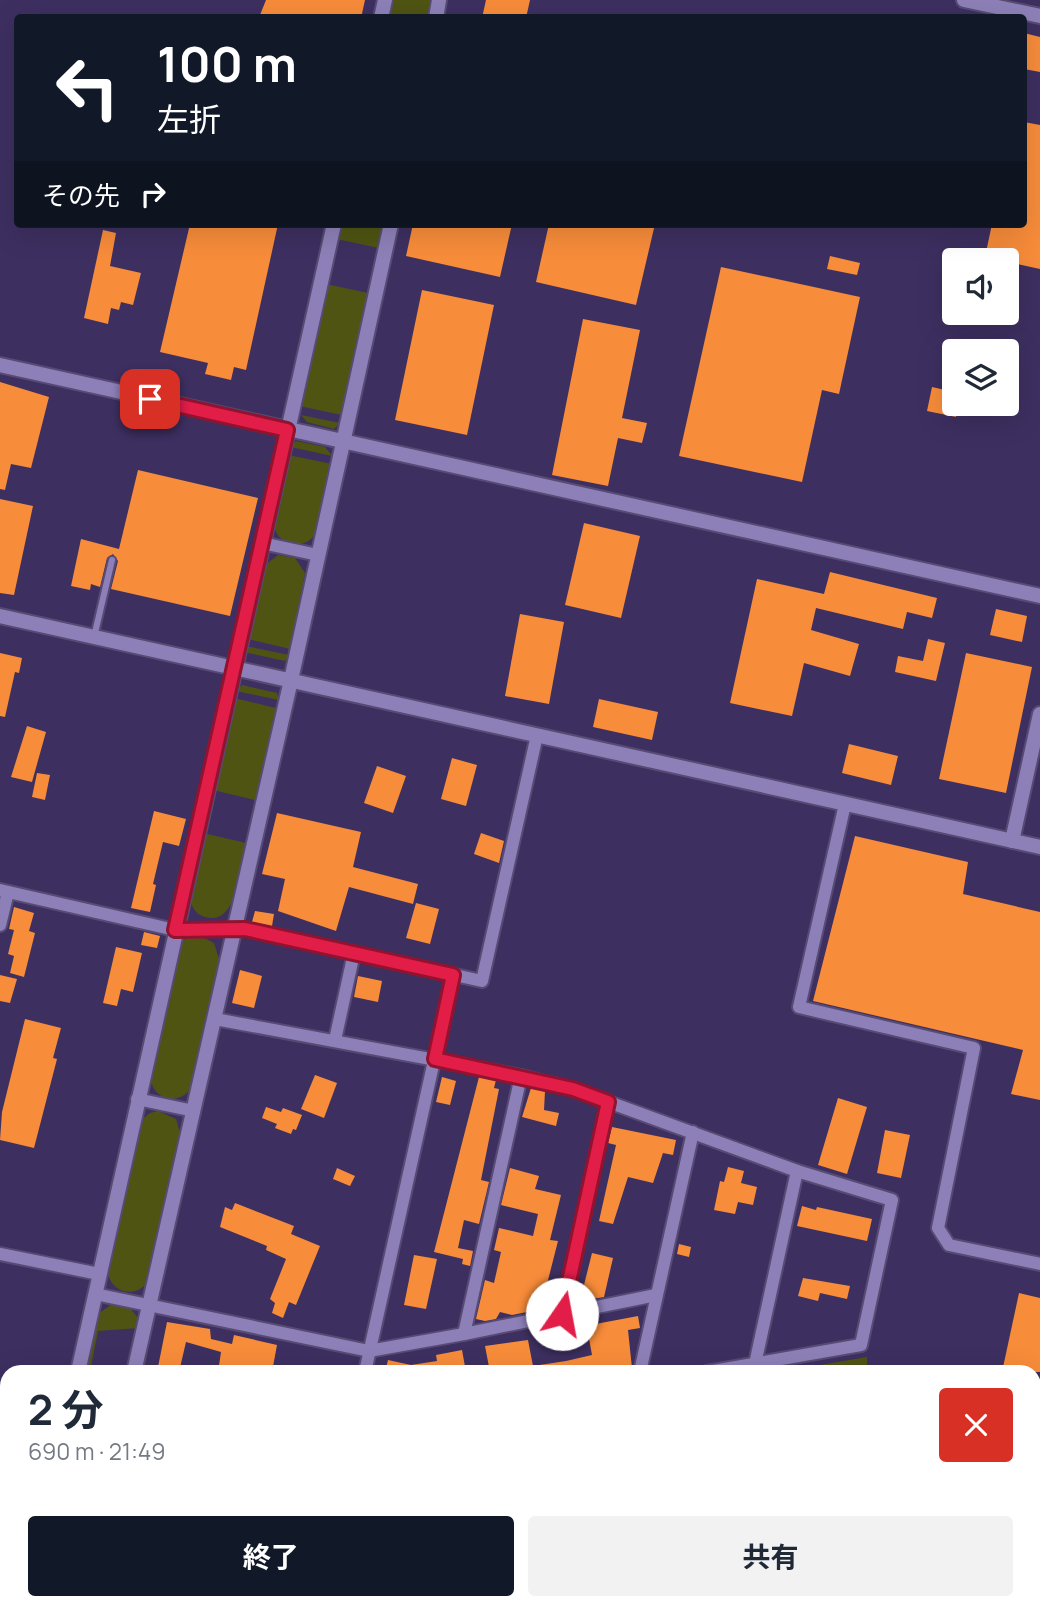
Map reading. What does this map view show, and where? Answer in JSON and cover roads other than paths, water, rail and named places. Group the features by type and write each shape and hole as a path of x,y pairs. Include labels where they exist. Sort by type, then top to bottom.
{"street":[{"path":"964,0 1040,16"},
{"path":"80,1365 333,228"},
{"path":"136,1365 390,228"},
{"path":"0,365 1040,596"},
{"path":"262,543 318,555"},
{"path":"0,616 1040,847"},
{"path":"1012,841 1040,714"},
{"path":"0,925 4,891 175,930 234,928 482,981 537,735"},
{"path":"845,804 799,1007 974,1048 938,1228 948,1245 1040,1264"},
{"path":"335,1040 354,953"},
{"path":"366,1365 453,975"},
{"path":"215,1019 435,1059 573,1089 797,1171 892,1200 861,1345 749,1365"},
{"path":"464,1334 521,1076"},
{"path":"137,1099 194,1111"},
{"path":"562,1314 608,1102"},
{"path":"641,1365 693,1132"},
{"path":"755,1364 797,1171"},
{"path":"0,1254 99,1274"},
{"path":"95,1294 369,1351 656,1295"}],"lane":[{"path":"94,636 112,560"}]}
